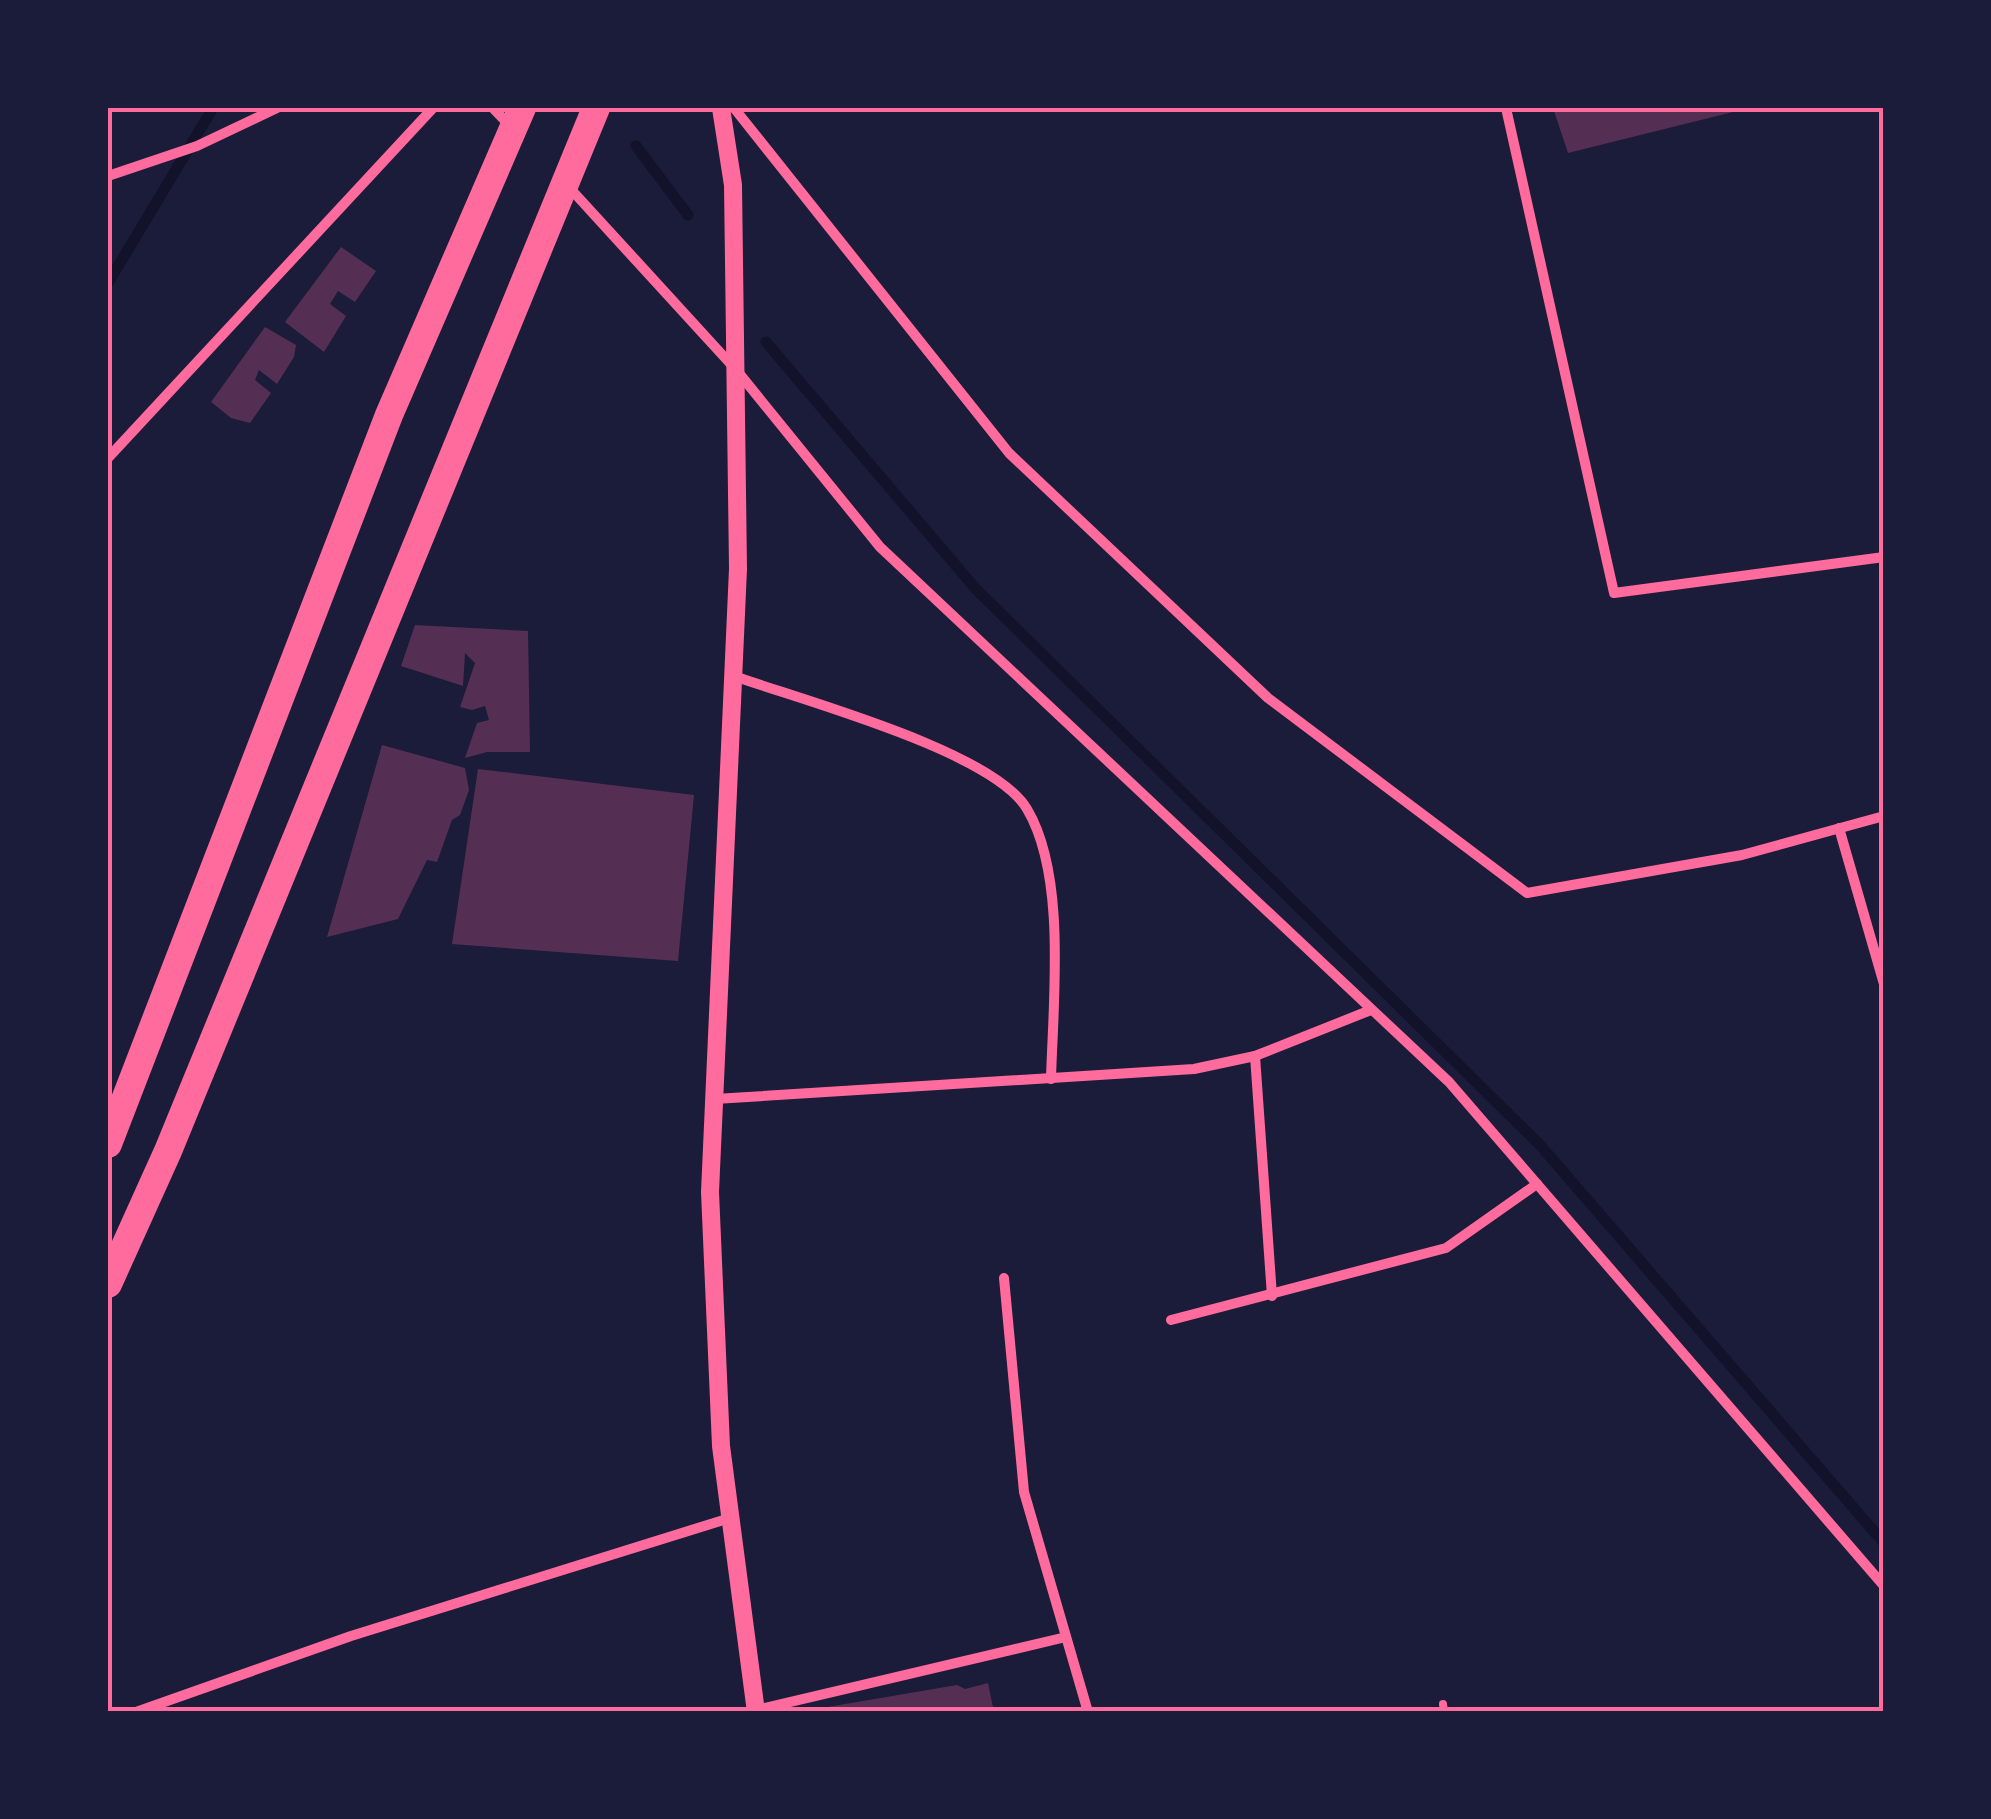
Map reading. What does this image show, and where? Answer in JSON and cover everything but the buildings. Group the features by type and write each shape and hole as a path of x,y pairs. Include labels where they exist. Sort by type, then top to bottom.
{"highway":[{"path":"108,1284 168,1152 563,180 596,108"},
{"path":"108,1144 389,415 518,118"}],"street":[{"path":"108,176 198,146 277,108"},
{"path":"108,458 433,108"},
{"path":"494,108 518,118"},
{"path":"721,108 732,185 738,372 734,676 710,1192 721,1446 756,1711 1066,1638"},
{"path":"734,108 1009,453 1268,698 1527,893 1742,855 1884,816"},
{"path":"1506,108 1614,593 1884,557"},
{"path":"563,180 738,372 880,548 1449,1082 1884,1586"},
{"path":"734,676 960,757 1003,780 1027,809 1043,851 1050,892 1054,968 1051,1078"},
{"path":"1840,828 1884,984"},
{"path":"715,1100 1194,1069 1256,1056 1371,1010"},
{"path":"1256,1056 1272,1296"},
{"path":"1171,1320 1446,1248 1484,1226 1536,1184"},
{"path":"1004,1278 1024,1492 1088,1712"},
{"path":"136,1712 352,1636 730,1518"}],"waterway":[{"path":"108,283 213,108"},
{"path":"636,146 688,215"},
{"path":"766,342 975,588 1540,1145 1884,1543"}]}
